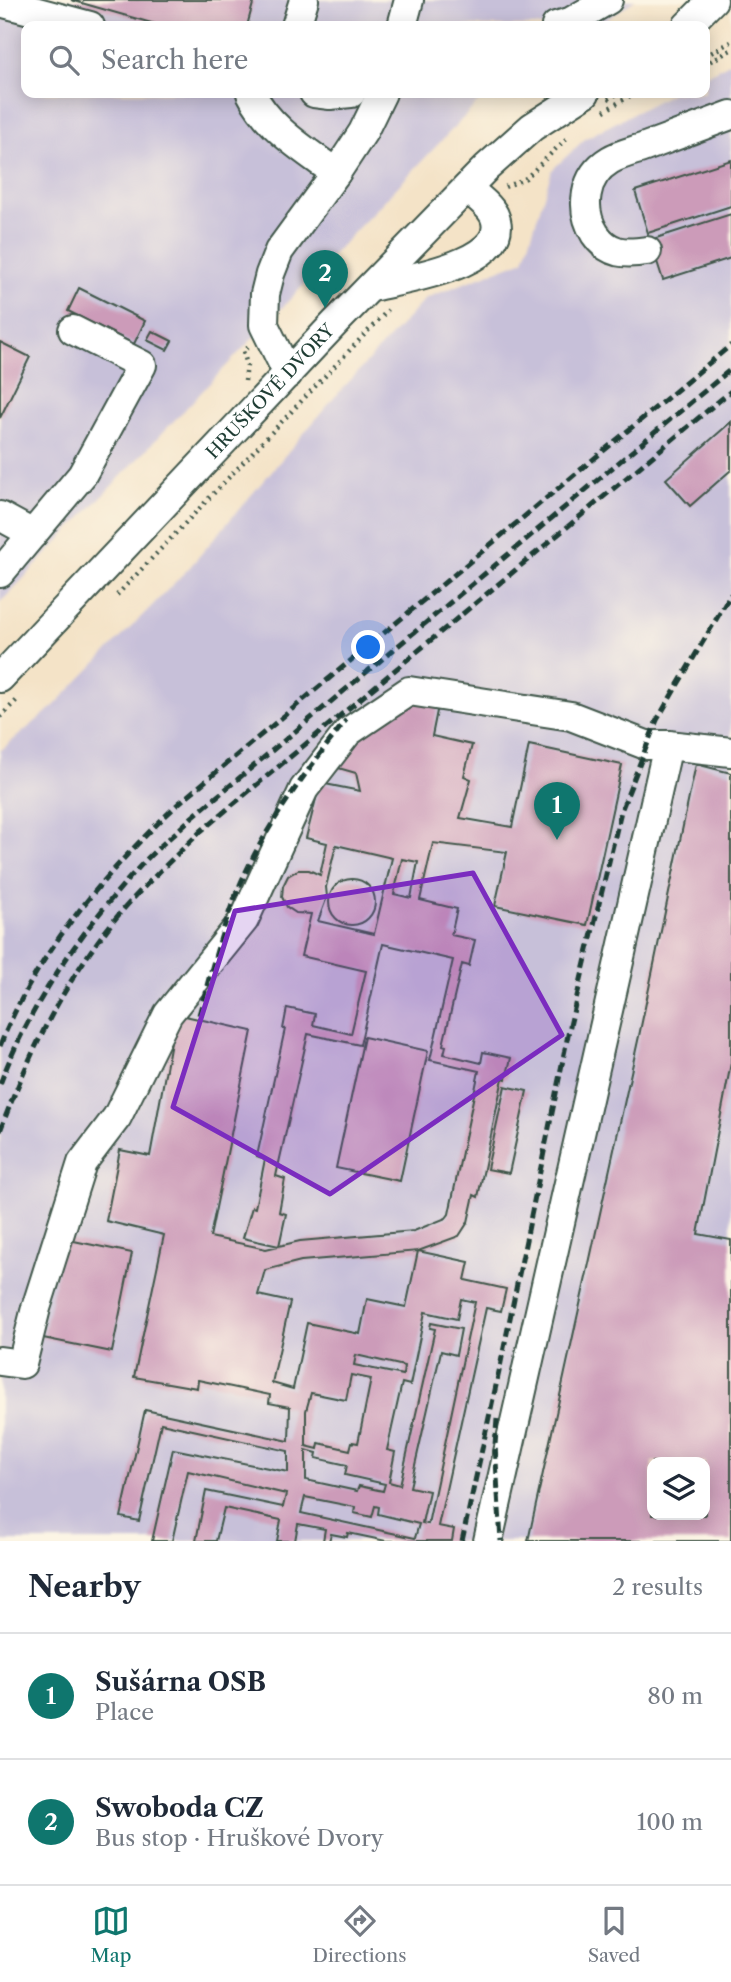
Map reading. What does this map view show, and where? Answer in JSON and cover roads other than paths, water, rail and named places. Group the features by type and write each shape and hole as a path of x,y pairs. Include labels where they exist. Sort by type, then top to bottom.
{"street":[{"path":"298,21 304,0"},
{"path":"403,21 409,0"},
{"path":"572,21 608,0"},
{"path":"692,21 713,0"},
{"path":"0,2 71,21"},
{"path":"254,98 259,109 280,131 336,173"},
{"path":"288,374 264,325 265,294 279,251 336,173 363,132 380,98"},
{"name":"HRUŠKOVÉ DVORY","path":"10,688 288,374 370,287 476,196 532,127 592,103"},
{"path":"647,251 626,254 611,249 598,239 587,222 585,197 591,180 609,160 731,115"},
{"path":"370,287 471,259 486,248 494,235 496,223 493,213 476,196"},
{"path":"0,573 82,475 142,365 73,330"},
{"path":"0,516 33,534"},
{"path":"0,1361 22,1364 36,1308 82,1164 117,1117 168,1014 244,920 304,789 348,732 409,691 571,716 646,745 731,752"},
{"path":"488,1541 668,745"}],"railway":[{"path":"0,1046 33,978 76,915 125,857 179,803 731,345"},
{"path":"0,1084 27,1024 61,966 101,912 149,856 191,818 731,369"},
{"path":"0,1131 33,1051 75,975 108,928 153,878 201,831 731,391"},
{"path":"462,1541 569,1030 621,811 657,720 731,594"},
{"path":"199,1015 225,926 245,873 284,805 346,720"},
{"path":"497,1419 495,1445 501,1541"}],"place":[{"name":"Swoboda CZ","path":"325,308"},
{"name":"Sušárna OSB","path":"557,840"}]}
